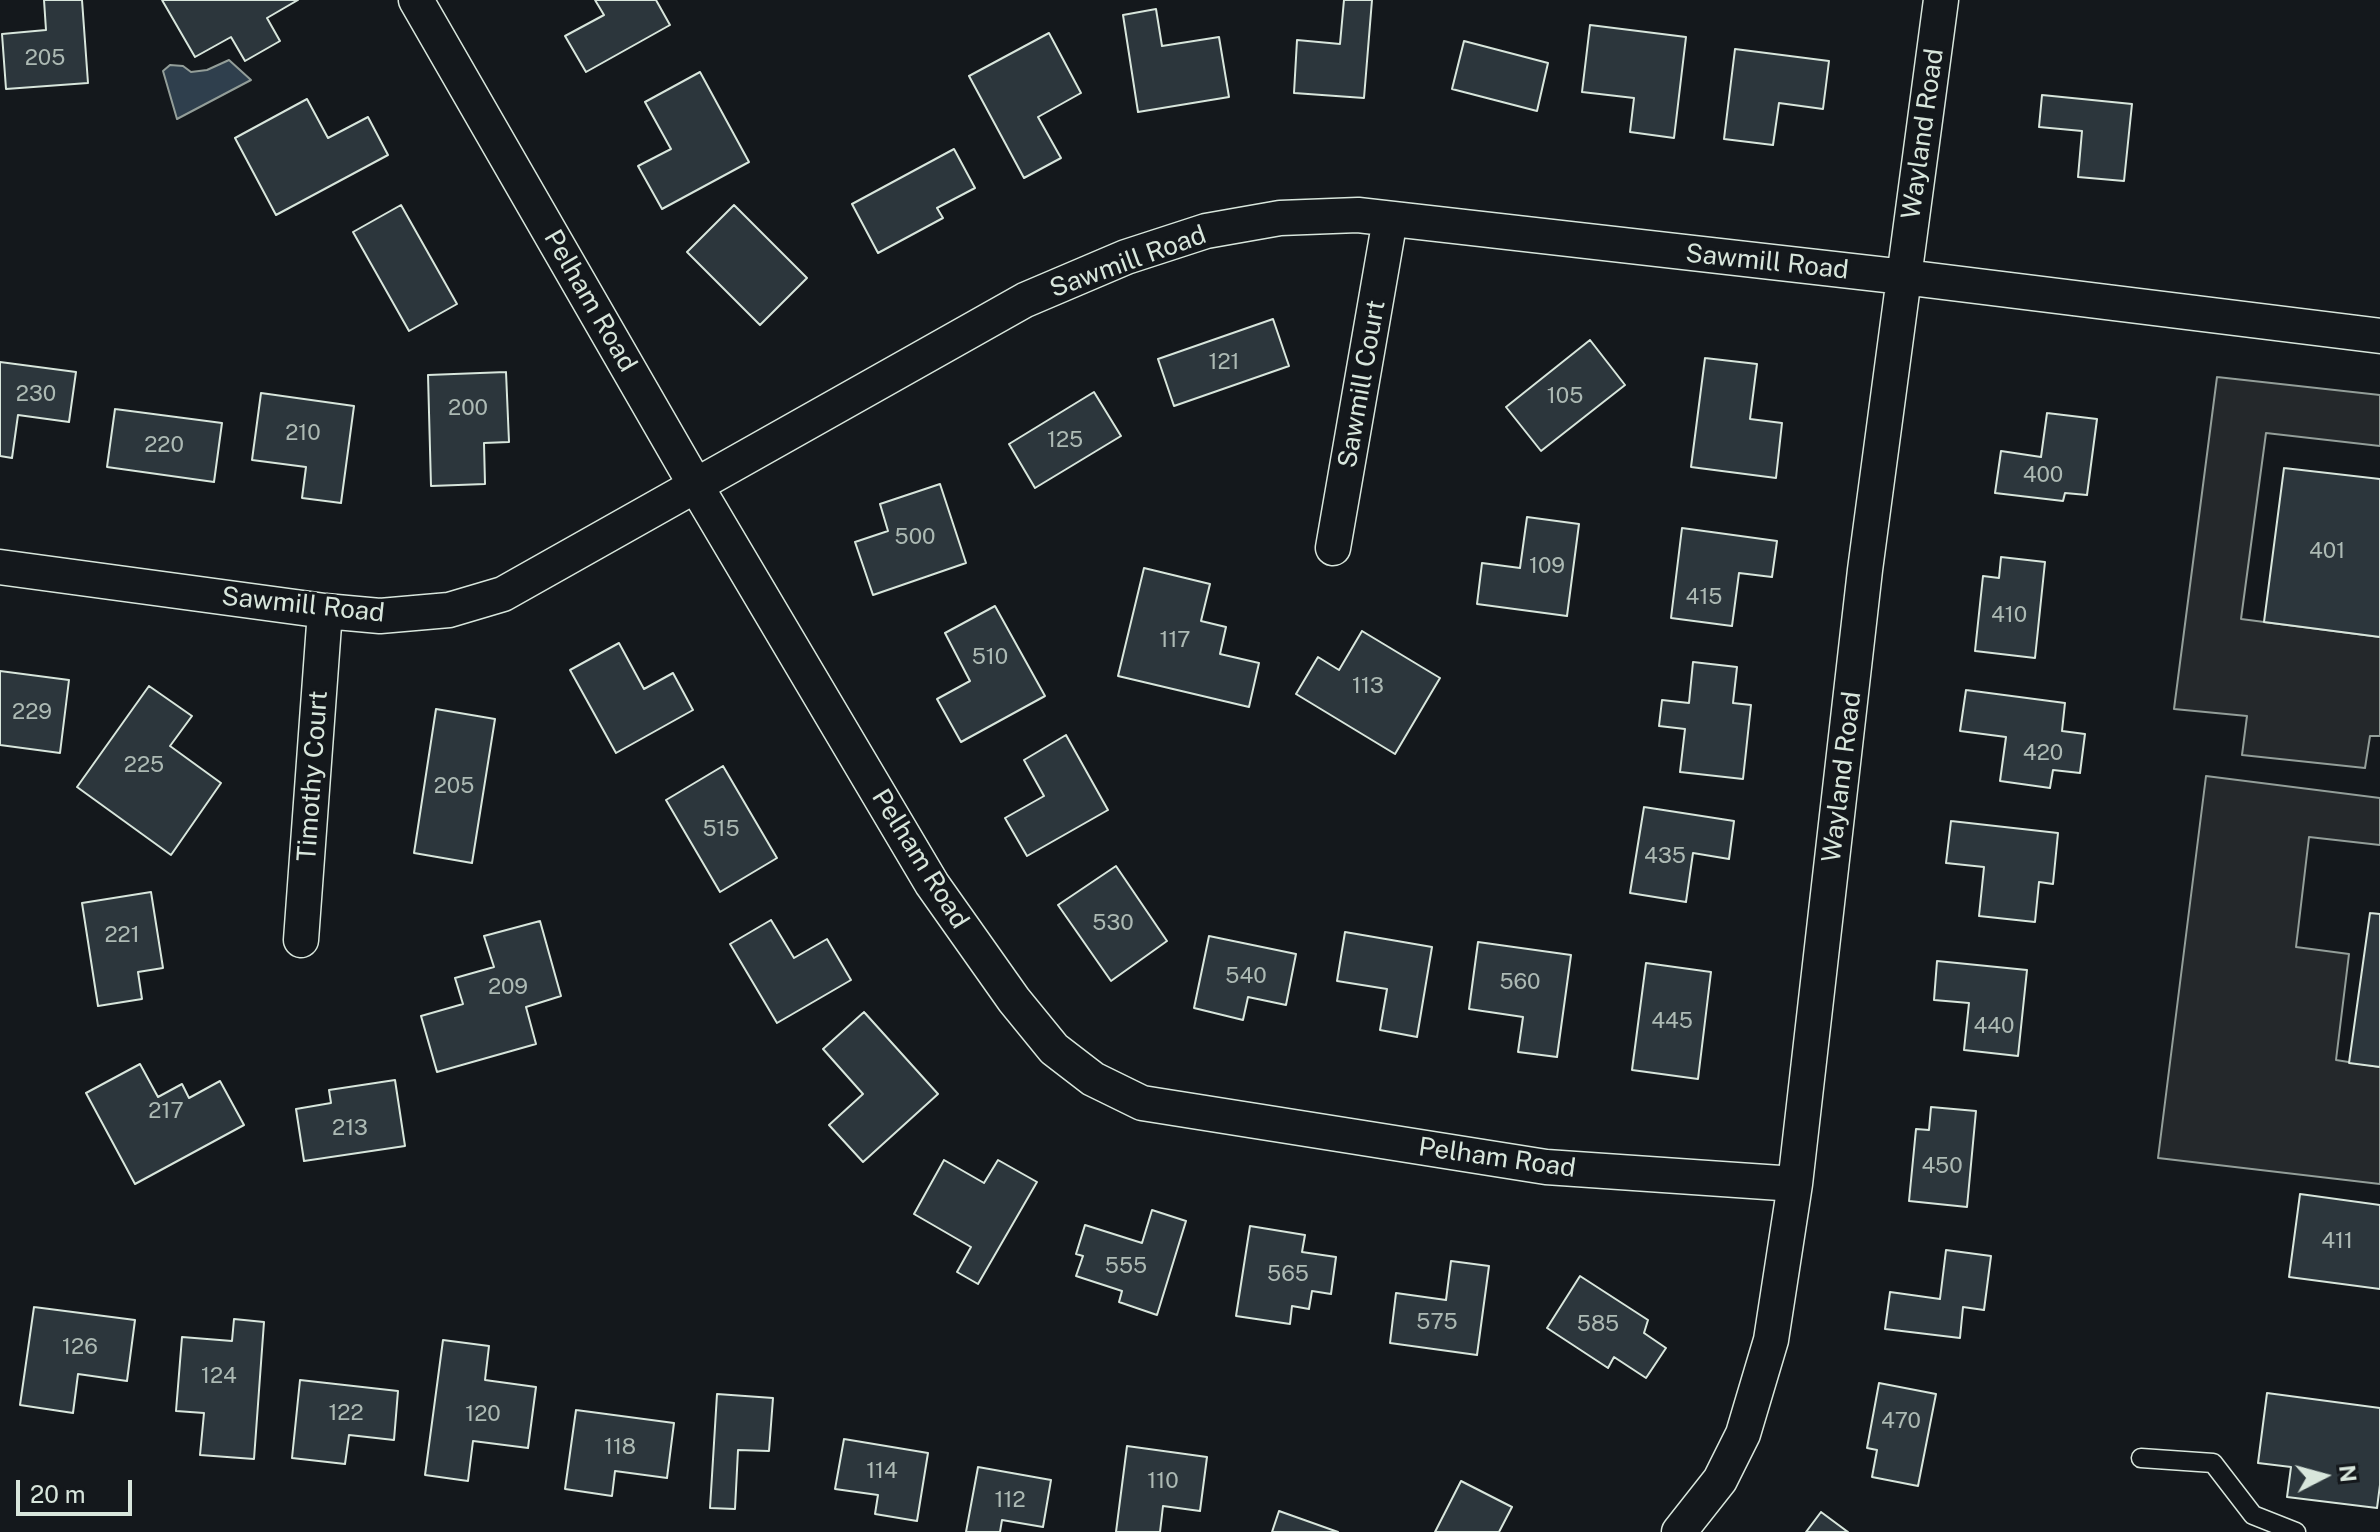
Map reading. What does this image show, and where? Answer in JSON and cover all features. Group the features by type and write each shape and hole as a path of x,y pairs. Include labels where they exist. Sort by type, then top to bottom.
{"street":[{"name":"Pelham Road","path":"416,0 696,486 932,884 1014,1000 1054,1049 1093,1079 1142,1103 1546,1167 1795,1184"},
{"name":"Wayland Road","path":"1679,1532 1720,1480 1743,1434 1771,1340 1795,1184 1865,570 1941,0"},
{"name":"Sawmill Road","path":"0,567 325,611 380,616 449,610 503,594 1025,300 1126,257 1206,231 1280,218 1358,215 1904,277 2380,336"},
{"name":"Sawmill Court","path":"1333,548 1390,219"},
{"name":"Timothy Court","path":"301,940 325,611"}],"lane":[{"path":"2141,1458 2213,1463 2253,1515 2296,1532"}],"shaded area":[{"path":"2217,377 2380,395 2380,446 2266,433 2241,619 2380,637 2380,736 2370,736 2365,768 2242,755 2247,716 2174,709"},
{"path":"2206,776 2380,798 2380,845 2309,837 2296,947 2349,954 2336,1060 2380,1067 2380,1184 2158,1158"}],"water":[{"path":"229,60 251,80 177,119 163,71 170,65 183,66 191,72 207,70"}],"building":[{"path":"44,0 82,0 88,83 6,89 2,34 46,30"},
{"path":"162,0 298,0 267,18 280,41 245,61 231,37 195,57"},
{"path":"595,0 656,0 670,25 586,72 565,36 604,15"},
{"path":"1344,0 1372,0 1364,98 1294,93 1297,40 1340,44"},
{"path":"1156,9 1162,46 1219,37 1229,97 1138,112 1123,15"},
{"path":"1590,25 1686,37 1674,138 1630,132 1634,98 1582,92"},
{"path":"1049,33 1081,93 1038,117 1061,158 1024,178 969,76"},
{"path":"1464,41 1548,63 1537,111 1452,89"},
{"path":"1735,49 1829,61 1823,109 1779,103 1773,145 1724,139"},
{"path":"700,72 749,162 662,209 638,166 671,149 645,102"},
{"path":"2042,95 2132,104 2124,181 2078,177 2082,131 2039,127"},
{"path":"307,99 328,138 368,117 388,155 276,215 235,138"},
{"path":"954,149 975,188 937,208 943,218 878,253 852,204"},
{"path":"401,205 457,304 409,331 353,232"},
{"path":"734,205 807,278 760,325 687,252"},
{"path":"1273,319 1289,366 1174,406 1158,359"},
{"path":"1590,340 1625,385 1541,451 1506,407"},
{"path":"1705,358 1757,364 1750,419 1782,423 1776,478 1691,467"},
{"path":"0,362 76,372 69,422 18,415 12,458 0,456"},
{"path":"506,372 509,442 484,443 485,484 431,486 428,375"},
{"path":"1094,392 1121,436 1035,488 1009,444"},
{"path":"261,393 354,406 341,503 302,498 306,467 252,460"},
{"path":"115,409 222,423 214,482 107,467"},
{"path":"2047,413 2097,419 2087,495 2065,493 2063,501 1995,493 2001,451 2041,457"},
{"path":"2284,468 2380,479 2380,637 2264,622"},
{"path":"940,484 966,563 873,595 855,542 888,531 880,504"},
{"path":"1527,517 1579,524 1567,616 1477,604 1482,563 1520,568"},
{"path":"1682,528 1777,541 1772,577 1739,573 1732,626 1671,618"},
{"path":"2001,557 2045,562 2035,658 1975,651 1983,576 1999,578"},
{"path":"1144,568 1210,584 1201,621 1226,627 1220,654 1259,663 1249,707 1118,676"},
{"path":"995,606 1045,696 961,742 937,699 970,681 945,633"},
{"path":"1362,631 1440,678 1395,754 1296,694 1318,657 1339,670"},
{"path":"619,643 644,689 673,673 693,710 616,753 570,670"},
{"path":"1693,662 1737,667 1733,703 1751,705 1743,779 1680,772 1685,729 1659,726 1662,700 1689,703"},
{"path":"0,671 69,680 60,753 0,745"},
{"path":"149,686 192,716 170,746 221,783 171,855 77,787"},
{"path":"1966,690 2065,703 2062,731 2085,734 2080,773 2053,770 2050,788 2000,781 2006,737 1960,731"},
{"path":"436,709 495,719 472,863 414,853"},
{"path":"1066,735 1108,810 1027,856 1005,818 1044,796 1024,760"},
{"path":"723,766 777,858 720,892 666,800"},
{"path":"1644,807 1734,821 1729,859 1693,853 1686,902 1630,893"},
{"path":"1951,821 2058,833 2053,884 2039,882 2035,922 1979,916 1984,867 1946,863"},
{"path":"1116,866 1167,941 1111,981 1058,905"},
{"path":"151,892 163,968 138,972 142,999 98,1006 82,903"},
{"path":"2370,913 2380,914 2380,1067 2349,1063"},
{"path":"771,920 794,958 827,939 851,980 777,1023 730,944"},
{"path":"540,921 561,996 526,1007 536,1044 437,1072 421,1016 463,1004 455,978 494,967 484,936"},
{"path":"1345,932 1432,947 1417,1037 1380,1030 1387,989 1337,981"},
{"path":"1209,936 1296,954 1286,1005 1248,997 1243,1020 1194,1008"},
{"path":"1478,942 1571,955 1557,1057 1518,1052 1523,1017 1469,1009"},
{"path":"1937,961 2027,970 2018,1056 1964,1050 1969,1003 1934,1000"},
{"path":"1646,963 1711,972 1698,1079 1632,1070"},
{"path":"864,1012 938,1094 863,1162 829,1125 863,1094 823,1049"},
{"path":"140,1064 158,1097 182,1084 189,1098 220,1081 244,1125 135,1184 86,1093"},
{"path":"395,1080 405,1146 304,1161 296,1109 331,1103 329,1090"},
{"path":"1931,1107 1976,1111 1967,1207 1909,1201 1916,1129 1929,1130"},
{"path":"944,1160 984,1183 998,1160 1037,1182 978,1284 957,1272 971,1247 914,1214"},
{"path":"2300,1194 2380,1205 2380,1289 2289,1277"},
{"path":"1152,1210 1186,1221 1157,1315 1119,1302 1122,1291 1076,1276 1083,1256 1076,1254 1085,1225 1142,1243"},
{"path":"1250,1226 1305,1235 1302,1252 1336,1257 1331,1294 1312,1291 1309,1309 1292,1306 1290,1324 1236,1316"},
{"path":"1946,1250 1991,1256 1984,1310 1963,1307 1960,1338 1885,1329 1890,1292 1940,1299"},
{"path":"1451,1261 1489,1266 1477,1355 1390,1343 1396,1293 1446,1300"},
{"path":"1580,1276 1648,1320 1644,1333 1666,1348 1646,1378 1614,1357 1608,1368 1547,1328"},
{"path":"34,1307 135,1320 127,1381 78,1374 73,1413 20,1405"},
{"path":"234,1319 264,1322 254,1459 200,1455 204,1413 176,1411 182,1337 232,1341"},
{"path":"443,1340 489,1346 485,1380 536,1387 528,1448 473,1441 468,1481 425,1475"},
{"path":"300,1380 398,1391 394,1440 349,1435 345,1464 292,1458"},
{"path":"1879,1383 1936,1394 1918,1486 1872,1477 1877,1450 1867,1448"},
{"path":"2267,1393 2380,1408 2377,1508 2287,1497 2291,1467 2258,1463"},
{"path":"717,1394 773,1398 769,1451 738,1450 735,1509 710,1508"},
{"path":"576,1410 674,1423 667,1478 615,1471 612,1496 565,1489"},
{"path":"844,1439 928,1453 917,1521 875,1514 878,1495 835,1489"},
{"path":"1127,1446 1207,1457 1200,1511 1163,1506 1160,1532 1116,1532"},
{"path":"978,1467 1051,1480 1043,1527 1002,1520 1000,1532 966,1532"},
{"path":"1461,1481 1512,1507 1499,1532 1435,1532"},
{"path":"1279,1511 1338,1532 1272,1532"},
{"path":"1821,1512 1848,1532 1806,1532"}]}
